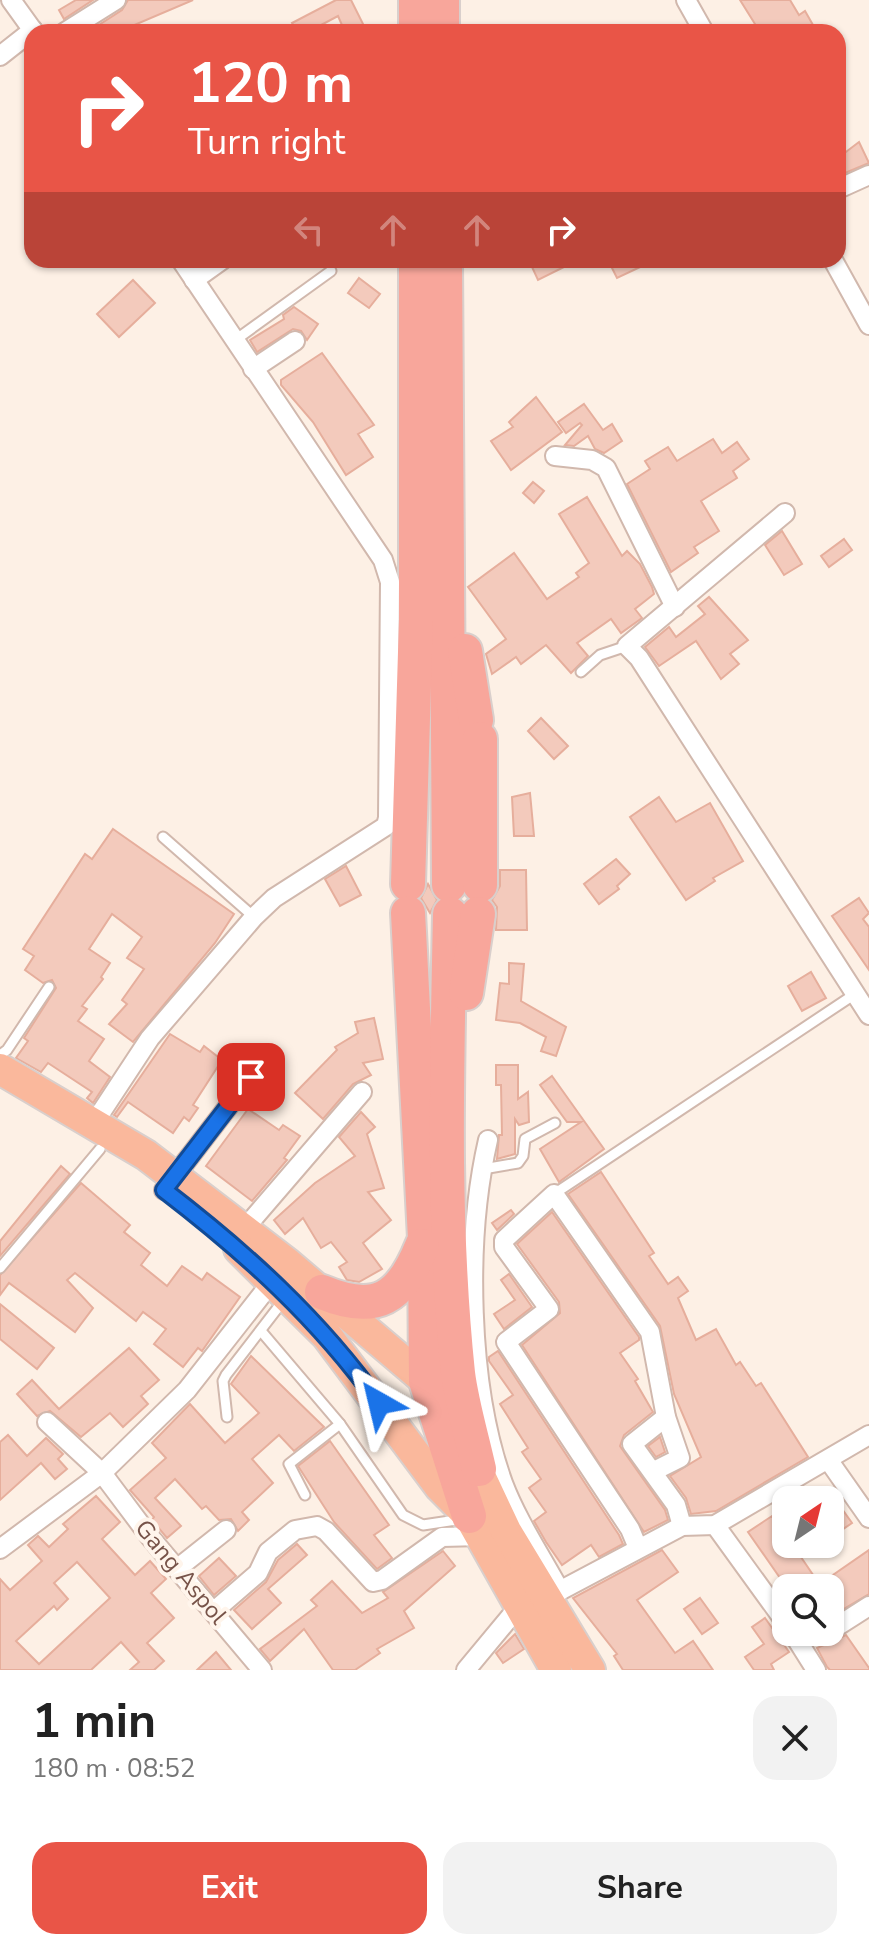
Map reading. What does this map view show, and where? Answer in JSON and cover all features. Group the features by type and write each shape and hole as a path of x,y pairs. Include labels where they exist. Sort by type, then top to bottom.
{"highway":[{"path":"416,0 416,24"},
{"path":"442,0 442,24"},
{"path":"416,268 415,635 408,898 425,1238 426,1381 473,1523"},
{"path":"445,268 446,536 464,899"},
{"path":"446,536 478,730 447,1118 458,1375 479,1469"},
{"path":"0,1069 169,1184 238,1236 283,1279 440,1487 541,1598 556,1670"},
{"path":"0,1093 97,1136"},
{"path":"283,1279 344,1302 381,1301 404,1283 425,1238"},
{"path":"322,1292 426,1381 479,1469 506,1531 541,1598 590,1670"}],"street":[{"path":"11,0 28,24"},
{"path":"78,24 116,0"},
{"path":"686,0 700,24"},
{"path":"0,56 24,38"},
{"path":"846,185 869,175"},
{"path":"97,1136 150,1038 254,917 274,898 386,826 390,582 383,560 186,268"},
{"path":"194,280 211,268"},
{"path":"837,268 869,325"},
{"path":"253,369 295,341"},
{"path":"555,456 592,460 606,468 675,607"},
{"path":"785,513 627,646 639,658 862,989 869,1015"},
{"path":"169,1184 251,1077"},
{"path":"238,1236 362,1092"},
{"path":"488,1140 478,1188 475,1304 480,1369 491,1448 541,1598"},
{"path":"638,1548 630,1529 506,1342 549,1309 504,1247 504,1240 554,1194 650,1332 666,1417 680,1458 654,1471"},
{"path":"0,1549 102,1473 187,1390 283,1279"},
{"path":"666,1417 632,1444 676,1505 682,1526"},
{"name":"Gang Aspol","path":"47,1422 102,1473 262,1670"},
{"path":"466,1670 541,1598 682,1526 715,1525 869,1435"},
{"path":"829,1461 869,1518"},
{"path":"214,1611 258,1573 268,1552 306,1526 317,1526 326,1531 373,1582 382,1580 442,1537 473,1523"},
{"path":"715,1525 772,1604"},
{"path":"178,1568 226,1530"},
{"path":"844,1622 869,1606"},
{"path":"807,1646 804,1648 816,1670"}],"lane":[{"path":"234,341 331,271"},
{"path":"581,672 600,655 627,646"},
{"path":"163,837 254,917"},
{"path":"0,1055 7,1050 49,987"},
{"path":"554,1194 862,989"},
{"path":"481,1169 518,1163 523,1156 525,1139 555,1123"},
{"path":"0,1268 97,1136"},
{"path":"227,1417 223,1381 261,1331 283,1279"},
{"path":"261,1331 340,1424 403,1515 423,1525 473,1523"},
{"path":"305,1495 289,1464 340,1424"}],"building":[{"path":"76,0 93,0 64,19 59,10"},
{"path":"128,0 193,0 137,24 100,24 122,10"},
{"path":"336,0 351,0 363,24 342,24 338,16 323,24 292,23"},
{"path":"740,0 790,0 799,15 805,11 812,24 755,24"},
{"path":"859,142 869,163 846,173 846,152"},
{"path":"532,268 562,268 538,280"},
{"path":"612,268 638,268 617,278"},
{"path":"359,278 380,294 369,308 348,293"},
{"path":"133,280 155,303 119,337 97,314"},
{"path":"294,307 318,324 307,340 301,331 293,329 257,352 250,340 284,319 283,315"},
{"path":"322,353 374,425 358,434 373,457 346,475 313,422 281,385 281,380"},
{"path":"536,397 562,432 511,470 491,441 513,427 509,422"},
{"path":"584,404 603,430 612,424 622,441 604,453 595,449 588,436 574,446 565,445 582,425 580,423 566,433 558,422"},
{"path":"713,439 722,453 737,442 749,459 733,471 737,478 701,501 719,531 694,547 698,553 671,572 627,484 650,469 645,461 668,447 677,461"},
{"path":"533,482 544,491 534,503 523,493"},
{"path":"587,497 622,556 627,551 640,564 652,587 654,594 635,609 642,618 621,633 611,619 577,643 588,656 571,673 546,645 521,664 516,657 492,674 486,654 506,639 468,587 514,553 547,599 579,577 576,573 589,563 559,514"},
{"path":"782,531 802,564 784,575 765,545"},
{"path":"844,539 852,550 829,567 821,556"},
{"path":"709,597 748,640 730,654 739,664 721,679 696,641 659,666 645,647 669,627 676,637 705,614 698,606"},
{"path":"541,718 568,746 554,759 528,731"},
{"path":"530,793 534,836 514,836 512,797"},
{"path":"659,797 676,822 710,803 743,861 713,878 715,881 686,900 630,817"},
{"path":"113,829 234,914 215,943 133,1042 109,1024 127,1004 122,1000 144,969 127,958 142,937 112,914 89,949 110,963 101,977 103,979 82,1006 87,1009 78,1021 104,1039 89,1061 110,1077 93,1103 87,1098 92,1092 48,1063 41,1072 16,1058 28,1041 24,1038 56,988 52,980 43,983 25,970 34,956 23,949 85,854 92,859"},
{"path":"616,859 630,874 617,886 619,889 599,904 584,884"},
{"path":"346,866 361,895 340,906 325,879"},
{"path":"500,870 526,870 527,930 496,930 497,907 492,900 500,886"},
{"path":"428,884 437,900 430,913 421,898"},
{"path":"859,898 869,913 863,919 869,927 869,970 832,916"},
{"path":"509,963 524,964 521,1001 566,1027 556,1056 541,1051 546,1037 520,1023 496,1020 500,983 509,984"},
{"path":"811,972 826,998 802,1011 788,986"},
{"path":"374,1018 383,1059 363,1063 371,1075 353,1084 323,1119 295,1093 337,1050 335,1047 358,1033 355,1022"},
{"path":"170,1034 200,1052 204,1046 222,1060 193,1105 198,1108 189,1121 184,1117 173,1133 128,1102 117,1117 114,1115"},
{"path":"496,1065 518,1065 518,1099 528,1092 529,1122 519,1125 515,1119 515,1154 497,1159 499,1135 502,1135 501,1085 496,1085"},
{"path":"552,1076 604,1149 559,1182 540,1149 581,1122 567,1122 540,1085"},
{"path":"248,1109 279,1130 283,1125 300,1136 284,1158 287,1160 252,1201 206,1166"},
{"path":"361,1112 375,1127 367,1134 384,1188 368,1192 391,1220 363,1243 382,1269 359,1282 347,1280 339,1267 347,1262 331,1242 321,1248 303,1218 285,1234 274,1220 315,1183 355,1156 339,1137"},
{"path":"61,1166 70,1174 0,1256 0,1241"},
{"path":"601,1172 654,1253 649,1256 668,1284 678,1277 688,1291 678,1298 696,1340 716,1329 736,1365 740,1362 756,1386 761,1383 808,1457 716,1511 691,1514 686,1498 670,1476 701,1457 674,1394 660,1326 568,1194"},
{"path":"81,1183 130,1225 124,1232 150,1253 141,1265 167,1286 182,1266 202,1280 207,1273 240,1297 202,1351 198,1348 183,1367 154,1344 166,1329 143,1312 136,1321 75,1273 67,1280 93,1308 75,1332 9,1283 0,1295 0,1275"},
{"path":"511,1210 514,1214 497,1230 492,1223"},
{"path":"552,1212 639,1337 620,1353 638,1379 635,1381 653,1412 624,1435 620,1446 665,1510 668,1520 644,1532 522,1345 560,1313 559,1302 517,1244"},
{"path":"509,1274 532,1307 504,1329 494,1314 515,1300 501,1280"},
{"path":"0,1304 54,1348 37,1369 0,1339"},
{"path":"129,1348 159,1380 141,1396 148,1404 123,1427 110,1413 81,1437 50,1411 37,1416 17,1394 32,1380 59,1409"},
{"path":"498,1351 623,1544 599,1557 591,1545 562,1565 546,1542 534,1521 546,1512 529,1488 541,1479 522,1452 528,1448 500,1404 513,1395 489,1361 489,1357"},
{"path":"251,1356 324,1427 294,1451 279,1435 252,1459 273,1483 242,1512 249,1520 238,1531 231,1519 219,1520 206,1506 202,1509 175,1479 155,1498 181,1526 167,1538 152,1520 154,1517 130,1490 166,1458 152,1443 190,1404 225,1443 259,1413 231,1384"},
{"path":"8,1435 27,1456 46,1438 63,1454 58,1459 67,1469 55,1479 41,1463 0,1500 0,1442"},
{"path":"660,1437 665,1452 656,1457 648,1446"},
{"path":"330,1441 389,1525 374,1535 392,1558 377,1569 334,1522 298,1466"},
{"path":"96,1496 120,1522 102,1539 135,1575 150,1561 166,1579 151,1593 174,1618 147,1643 164,1661 154,1670 130,1670 139,1662 121,1642 91,1670 0,1670 0,1579 10,1590 42,1561 28,1545 38,1536 49,1547 68,1529 63,1524","holes":["77,1562 110,1598 39,1664 16,1641 54,1606 57,1610 68,1599 54,1583"]},
{"path":"844,1512 852,1523 844,1528"},
{"path":"772,1516 772,1558 802,1558 812,1574 777,1574 748,1532"},
{"path":"297,1544 307,1555 268,1589 281,1603 252,1629 234,1610 266,1582 278,1560"},
{"path":"662,1550 678,1572 637,1600 675,1653 693,1641 713,1670 623,1670 614,1656 617,1654 573,1598"},
{"path":"869,1550 869,1594 844,1609 844,1574 834,1574"},
{"path":"443,1551 455,1566 404,1611 414,1628 377,1649 380,1653 355,1670 333,1670 304,1629 270,1661 260,1649 317,1606 311,1600 332,1581 362,1613 388,1598 383,1592"},
{"path":"219,1558 236,1576 214,1595 199,1576"},
{"path":"700,1598 718,1623 702,1634 684,1609"},
{"path":"765,1618 772,1628 772,1646 785,1646 789,1652 771,1664 774,1670 754,1670 745,1657 764,1644 752,1627"},
{"path":"515,1634 524,1649 503,1663 496,1653"},
{"path":"844,1636 869,1670 830,1670 827,1667 817,1648 844,1646"},
{"path":"216,1652 231,1670 197,1670"}],"route":[{"path":"251,1077 164,1190 233,1243 273,1279 327,1336 379,1403"}]}
